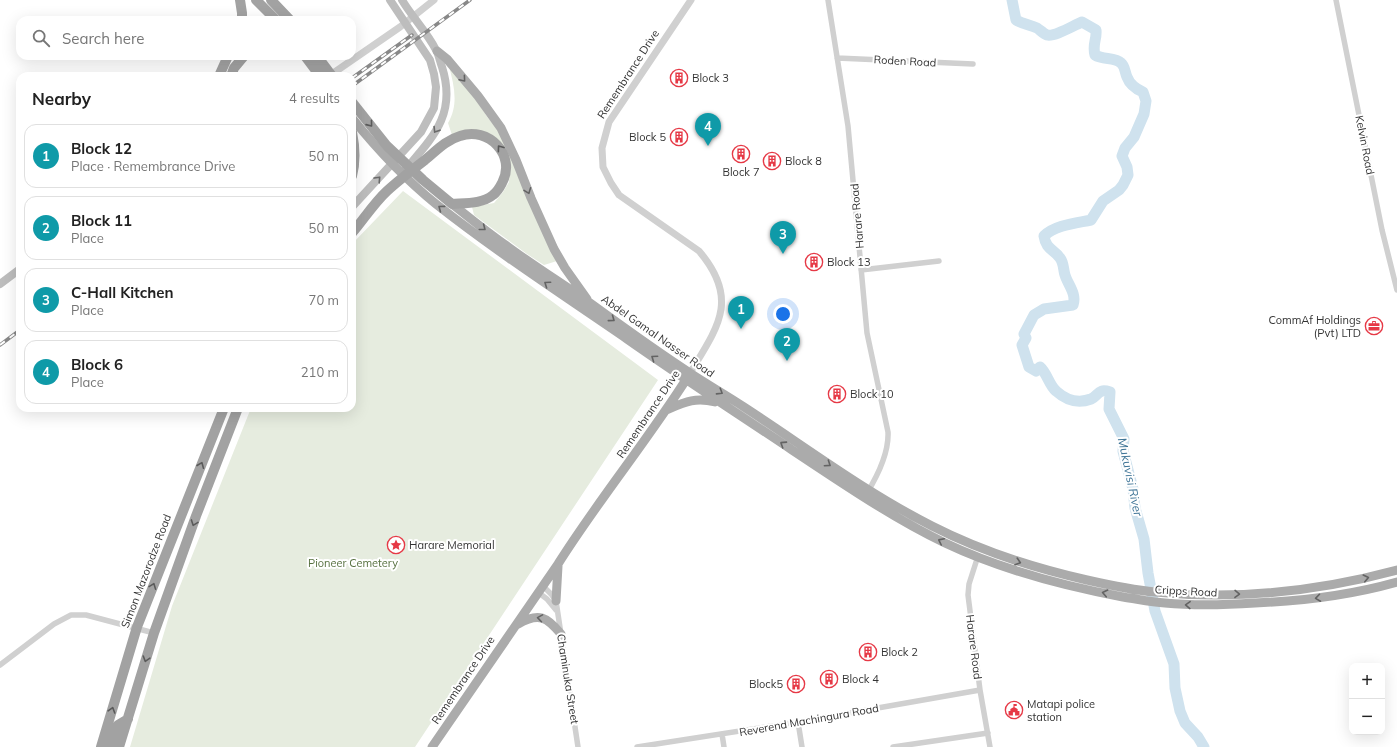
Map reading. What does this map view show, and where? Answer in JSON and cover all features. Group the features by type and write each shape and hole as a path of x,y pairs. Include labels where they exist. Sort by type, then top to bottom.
{"highway":[{"path":"240,0 242,16"},
{"path":"256,0 272,16"},
{"path":"271,0 286,16"},
{"path":"221,72 226,60"},
{"path":"232,72 241,60"},
{"path":"310,60 320,71"},
{"name":"Abdel Gamal Nasser Road","path":"356,108 384,150 421,185 452,204"},
{"path":"356,228 386,192 453,138 478,133 492,139 498,144 505,158 504,178 499,188 494,195 477,202 452,204"},
{"name":"Simon Mazorodze Road","path":"101,747 137,627 222,412"},
{"path":"119,747 154,633 196,516 236,412"},
{"path":"110,747 118,725 128,719"}],"main road":[{"path":"356,203 421,132 434,108 436,87 430,60 390,0"},
{"path":"386,192 422,150 442,119 447,100 446,86 437,51 402,1"},
{"path":"437,51 447,59 478,96 501,128 554,249 590,303"},
{"name":"Abdel Gamal Nasser Road","path":"356,122 384,150"},
{"name":"Abdel Gamal Nasser Road","path":"421,185 435,204 500,251 688,377 744,407 866,494"},
{"name":"Abdel Gamal Nasser Road","path":"452,204 506,246 590,303 721,403 932,536 980,552"},
{"path":"0,284 16,272"},
{"name":"Remembrance Drive","path":"432,747 515,625 541,590 574,538 688,377"},
{"path":"666,410 686,402 703,399 721,403"},
{"name":"Cripps Road","path":"980,552 1044,570 1142,591 1200,594 1247,594 1296,590 1351,582 1397,570"},
{"name":"Cripps Road","path":"980,552 1004,567 1108,594 1160,603 1218,605 1303,600 1352,593 1397,582"},
{"path":"556,601 558,564"},
{"path":"515,625 528,618 541,617 551,622 561,634"}],"street":[{"path":"356,57 400,27 434,0"},
{"name":"Remembrance Drive","path":"688,377 720,320 722,302 721,290 717,279 709,263 699,251 619,195 610,183 603,167 602,148 609,122 691,0"},
{"name":"Harare Road","path":"828,0 848,126 867,333 887,425 888,436 884,458 866,494"},
{"name":"Kelvin Road","path":"1336,0 1382,230 1397,290"},
{"name":"Roden Road","path":"837,58 973,64"},
{"path":"335,72 352,60"},
{"path":"861,270 939,261"},
{"name":"Harare Road","path":"980,552 969,584 968,595 980,690 990,747"},
{"path":"541,590 552,594 556,601"},
{"path":"541,590 557,612"},
{"name":"Chaminuka Street","path":"556,601 578,747"},
{"path":"0,665 54,624 71,615 86,615 137,627 154,633"},
{"name":"Reverend Machingura Road","path":"637,747 798,722 980,690"},
{"path":"798,722 802,747"},
{"path":"893,747 913,746 988,733"},
{"path":"722,734 724,747"}],"green space":[{"path":"449,66 470,91 488,118 499,131 557,261 544,265 474,215 472,207 494,203 503,192 509,182 510,161 496,139 452,135 448,123 454,109 454,95"},
{"name":"Pioneer Cemetery","path":"403,191 658,380 415,747 130,747 172,606 249,412 356,412 356,240"}],"waterway":[{"name":"Mukuvisi River","path":"1012,0 1016,20 1037,28 1047,35 1059,33 1082,22 1096,30 1094,48 1095,55 1102,58 1116,60 1121,63 1130,82 1143,92 1146,101 1144,114 1134,137 1125,148 1122,156 1127,167 1128,175 1123,185 1119,190 1103,201 1091,220 1073,223 1054,229 1044,236 1048,247 1058,255 1063,264 1065,275 1073,293 1074,301 1073,305 1044,309 1034,315 1024,334 1026,338 1022,345 1029,367 1036,371 1040,367 1054,388 1064,397 1081,401 1091,399 1101,391 1110,392 1109,409 1124,439 1123,451 1133,489 1135,508 1144,539 1155,611 1174,664 1175,688 1180,711 1185,723 1198,737 1204,747"}],"railway":[{"path":"356,83 470,0"},
{"path":"356,75 412,35"},
{"path":"0,345 16,333"}],"place":[{"name":"Block 3","path":"679,78"},
{"name":"Block 5","path":"679,137"},
{"name":"Block 6","path":"708,146"},
{"name":"Block 7","path":"741,154"},
{"name":"Block 8","path":"772,161"},
{"name":"C-Hall Kitchen","path":"783,254"},
{"name":"Block 13","path":"814,262"},
{"name":"CommAf Holdings (Pvt) LTD","path":"1374,326"},
{"name":"Block 12","path":"741,329"},
{"name":"Block 11","path":"787,361"},
{"name":"Block 10","path":"837,394"},
{"name":"Harare Memorial","path":"396,545"},
{"name":"Block 2","path":"868,652"},
{"name":"Block 4","path":"829,679"},
{"name":"Block5","path":"796,684"},
{"name":"Matapi police station","path":"1014,710"}]}
